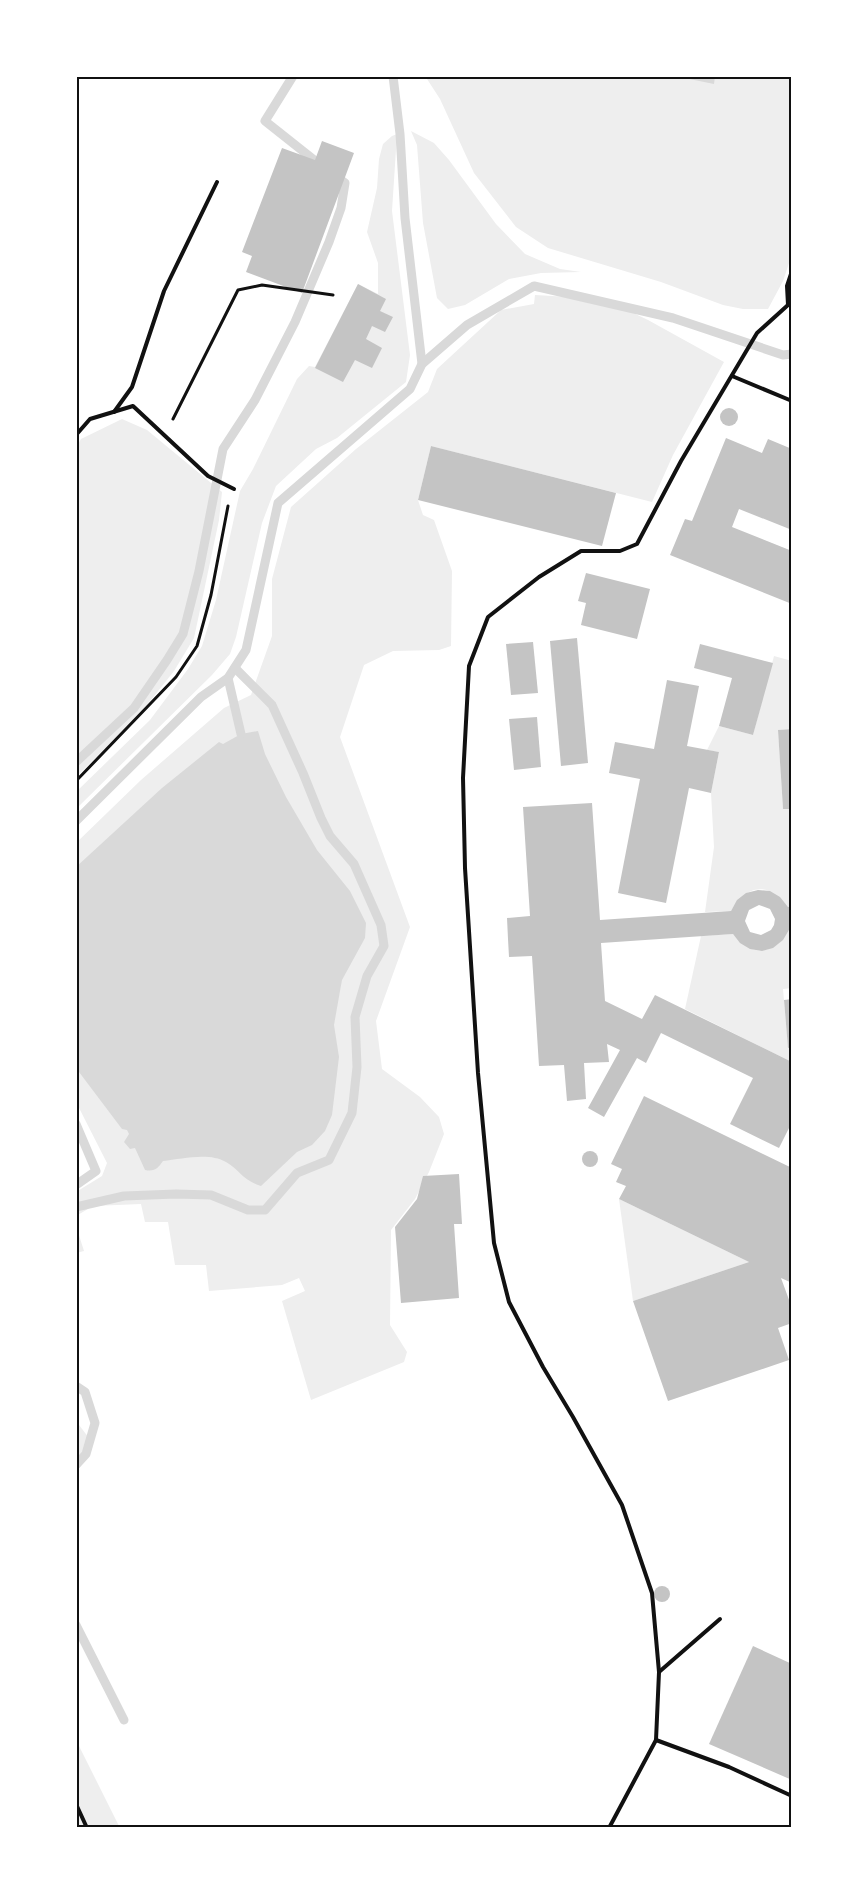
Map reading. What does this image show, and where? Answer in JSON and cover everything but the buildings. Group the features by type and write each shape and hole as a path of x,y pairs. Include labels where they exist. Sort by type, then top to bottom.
{"lane":[{"path":"114,412 132,387 164,291 217,182"},
{"path":"609,1828 656,1740 659,1672 652,1593 622,1505 573,1416 543,1367 509,1302 494,1243 478,1073 465,868 463,778 469,666 488,617 539,577 581,551 620,551 637,544 681,461 757,333 790,305 787,286 792,271"},
{"path":"732,376 792,401"},
{"path":"76,435 90,419 133,406 208,476 234,489"},
{"path":"659,1672 720,1619"},
{"path":"656,1740 729,1768 792,1796"},
{"path":"76,1804 87,1828"}],"path":[{"path":"164,435 238,290 262,285 333,294"},
{"path":"76,781 176,677 197,646 211,595 228,504"}],"shaded area":[{"path":"427,76 792,76 792,254 783,281 768,309 743,309 723,305 661,282 548,248 516,227 474,173 440,99"},
{"path":"675,76 715,76 714,84"},
{"path":"411,131 434,143 449,160 496,224 525,254 560,269 581,272 541,273 509,279 465,305 448,309 437,298 423,223 417,145"},
{"path":"397,134 392,211 410,355 406,382 337,438 316,449 276,486 262,523 236,637 230,654 212,675 76,809 76,792 150,720 188,669 202,646 216,600 240,491 253,469 297,379 309,366 315,367 358,284 378,294 378,263 367,232 377,188 379,159 383,144"},
{"path":"535,295 604,299 648,320 724,362 673,455 652,502 431,446 418,500 423,515 434,520 452,571 451,646 439,650 393,651 364,665 340,737 410,927 376,1021 382,1069 420,1097 439,1117 444,1134 429,1172 415,1199 391,1230 390,1325 407,1352 404,1362 311,1400 282,1301 305,1291 299,1278 282,1285 209,1291 206,1265 175,1265 168,1222 145,1222 141,1204 93,1206 76,1216 76,1192 102,1176 107,1163 76,1102 76,843 141,780 224,708 251,695 272,636 272,579 291,507 356,449 428,392 437,369 501,310 534,304"},
{"path":"122,419 147,430 222,492 219,520 194,638 174,671 139,715 76,777 76,448 81,439"},
{"path":"774,656 792,661 792,681 790,682 792,729 778,730 783,809 792,809 792,906 788,907 769,891 757,889 742,897 731,911 705,912 714,847 711,793 719,752 707,750 719,726 753,735"},
{"path":"258,731 265,754 286,797 317,850 350,891 366,923 365,938 342,980 340,991 334,1025 339,1057 332,1115 325,1131 312,1145 297,1152 261,1186 250,1181 226,1162 212,1157 163,1161 156,1169 145,1170 135,1148 130,1149 124,1142 129,1134 127,1130 122,1129 76,1068 76,867 162,788 219,742 223,744 241,734"},
{"path":"789,930 792,930 792,988 783,989 788,1047 792,1047 792,1062 685,1009 701,936 733,934 747,947 762,950 776,945"},
{"path":"619,1199 749,1262 633,1301"},
{"path":"76,1226 84,1251 76,1253"},
{"path":"76,1421 92,1442 76,1459"},
{"path":"76,1740 120,1828 76,1828"}],"waterway":[{"path":"293,76 265,121 323,167"},
{"path":"393,76 400,134 405,218 422,364"},
{"path":"76,762 134,708 183,634 199,571 223,449 255,400 295,322 329,242 341,208 345,183 334,175"},
{"path":"76,821 201,697 228,678 246,650 278,503 410,389 422,364 467,325 534,286 673,318 783,355 792,354"},
{"path":"76,1207 124,1196 176,1194 211,1195 248,1210 265,1210 297,1173 329,1160 352,1113 357,1067 355,1017 367,976 384,946 381,925 354,864 330,836 321,818 272,705 235,668"},
{"path":"228,678 241,734"},
{"path":"76,1124 96,1171 76,1185"},
{"path":"76,1386 85,1392 95,1423 86,1454 76,1465"},
{"path":"76,1625 124,1720"}]}
